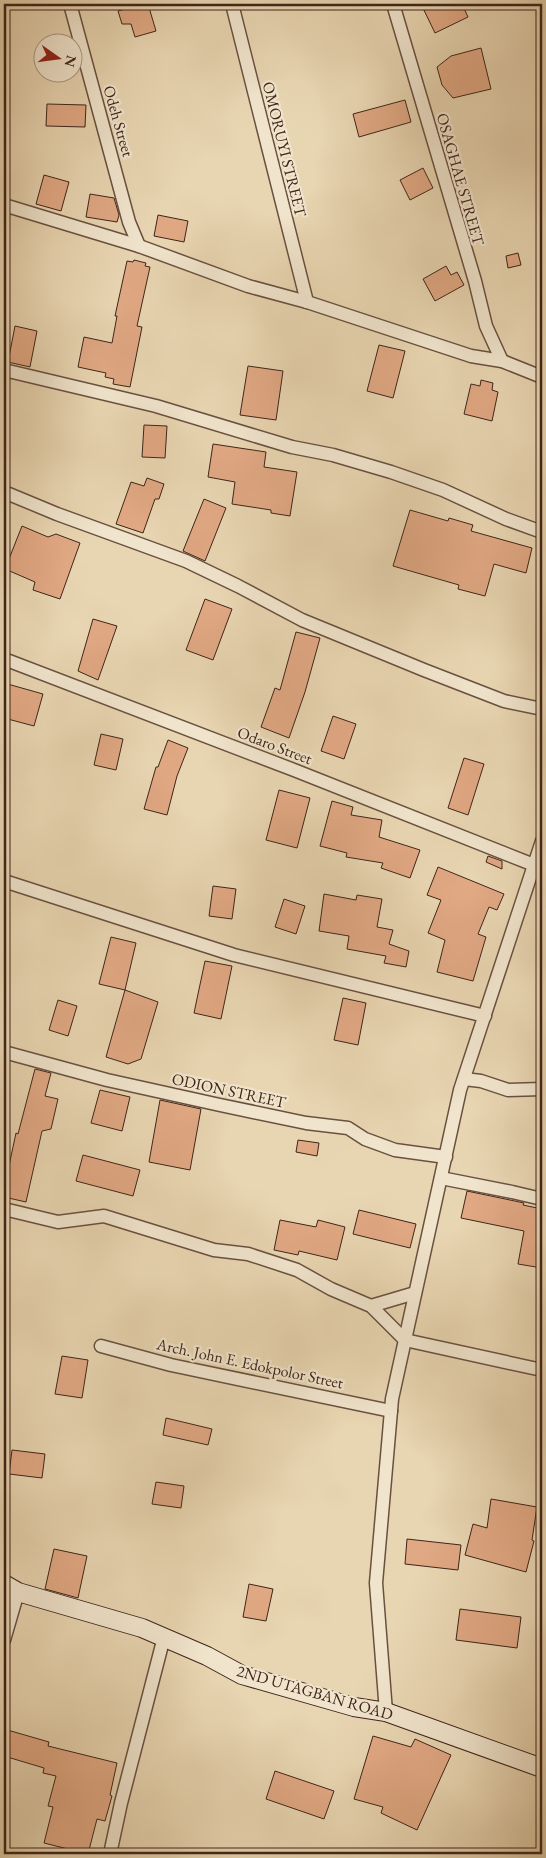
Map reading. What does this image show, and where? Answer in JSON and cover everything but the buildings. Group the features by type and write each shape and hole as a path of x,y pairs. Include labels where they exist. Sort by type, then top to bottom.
{"street":[{"name":"Odeh Street","path":"70,4 129,222 139,246"},
{"name":"OMORUYI STREET","path":"232,4 307,302"},
{"name":"OSAGHAE STREET","path":"393,4 475,281 486,326 502,361"},
{"path":"4,205 139,246 248,286 307,302 471,356 502,361 542,377"},
{"path":"4,370 156,406 292,447 334,455 391,472 443,490 506,519 542,532"},
{"path":"4,492 56,514 186,562 238,586 302,620 416,666 504,701 542,709"},
{"name":"Odaro Street","path":"4,658 534,865"},
{"path":"386,1712 376,1583 392,1411 405,1340 464,1079 542,841"},
{"path":"4,881 234,955 485,1016"},
{"name":"ODION STREET","path":"4,1052 107,1080 220,1105 306,1122 348,1128 365,1139 395,1150 446,1157"},
{"path":"464,1079 481,1081 508,1090 542,1089"},
{"path":"441,1178 542,1200"},
{"path":"4,1209 58,1222 104,1216 214,1250 248,1254 296,1270 331,1289 371,1306 405,1340 542,1370"},
{"path":"371,1306 416,1293"},
{"name":"Arch. John E. Edokpolor Street","path":"101,1346 171,1365 392,1411"},
{"path":"4,1640 11,1588"},
{"name":"2ND UTAGBAN ROAD","path":"11,1588 108,1617 164,1637 242,1674 354,1707 386,1712 542,1768"},
{"path":"110,1854 121,1803 164,1637"}]}
